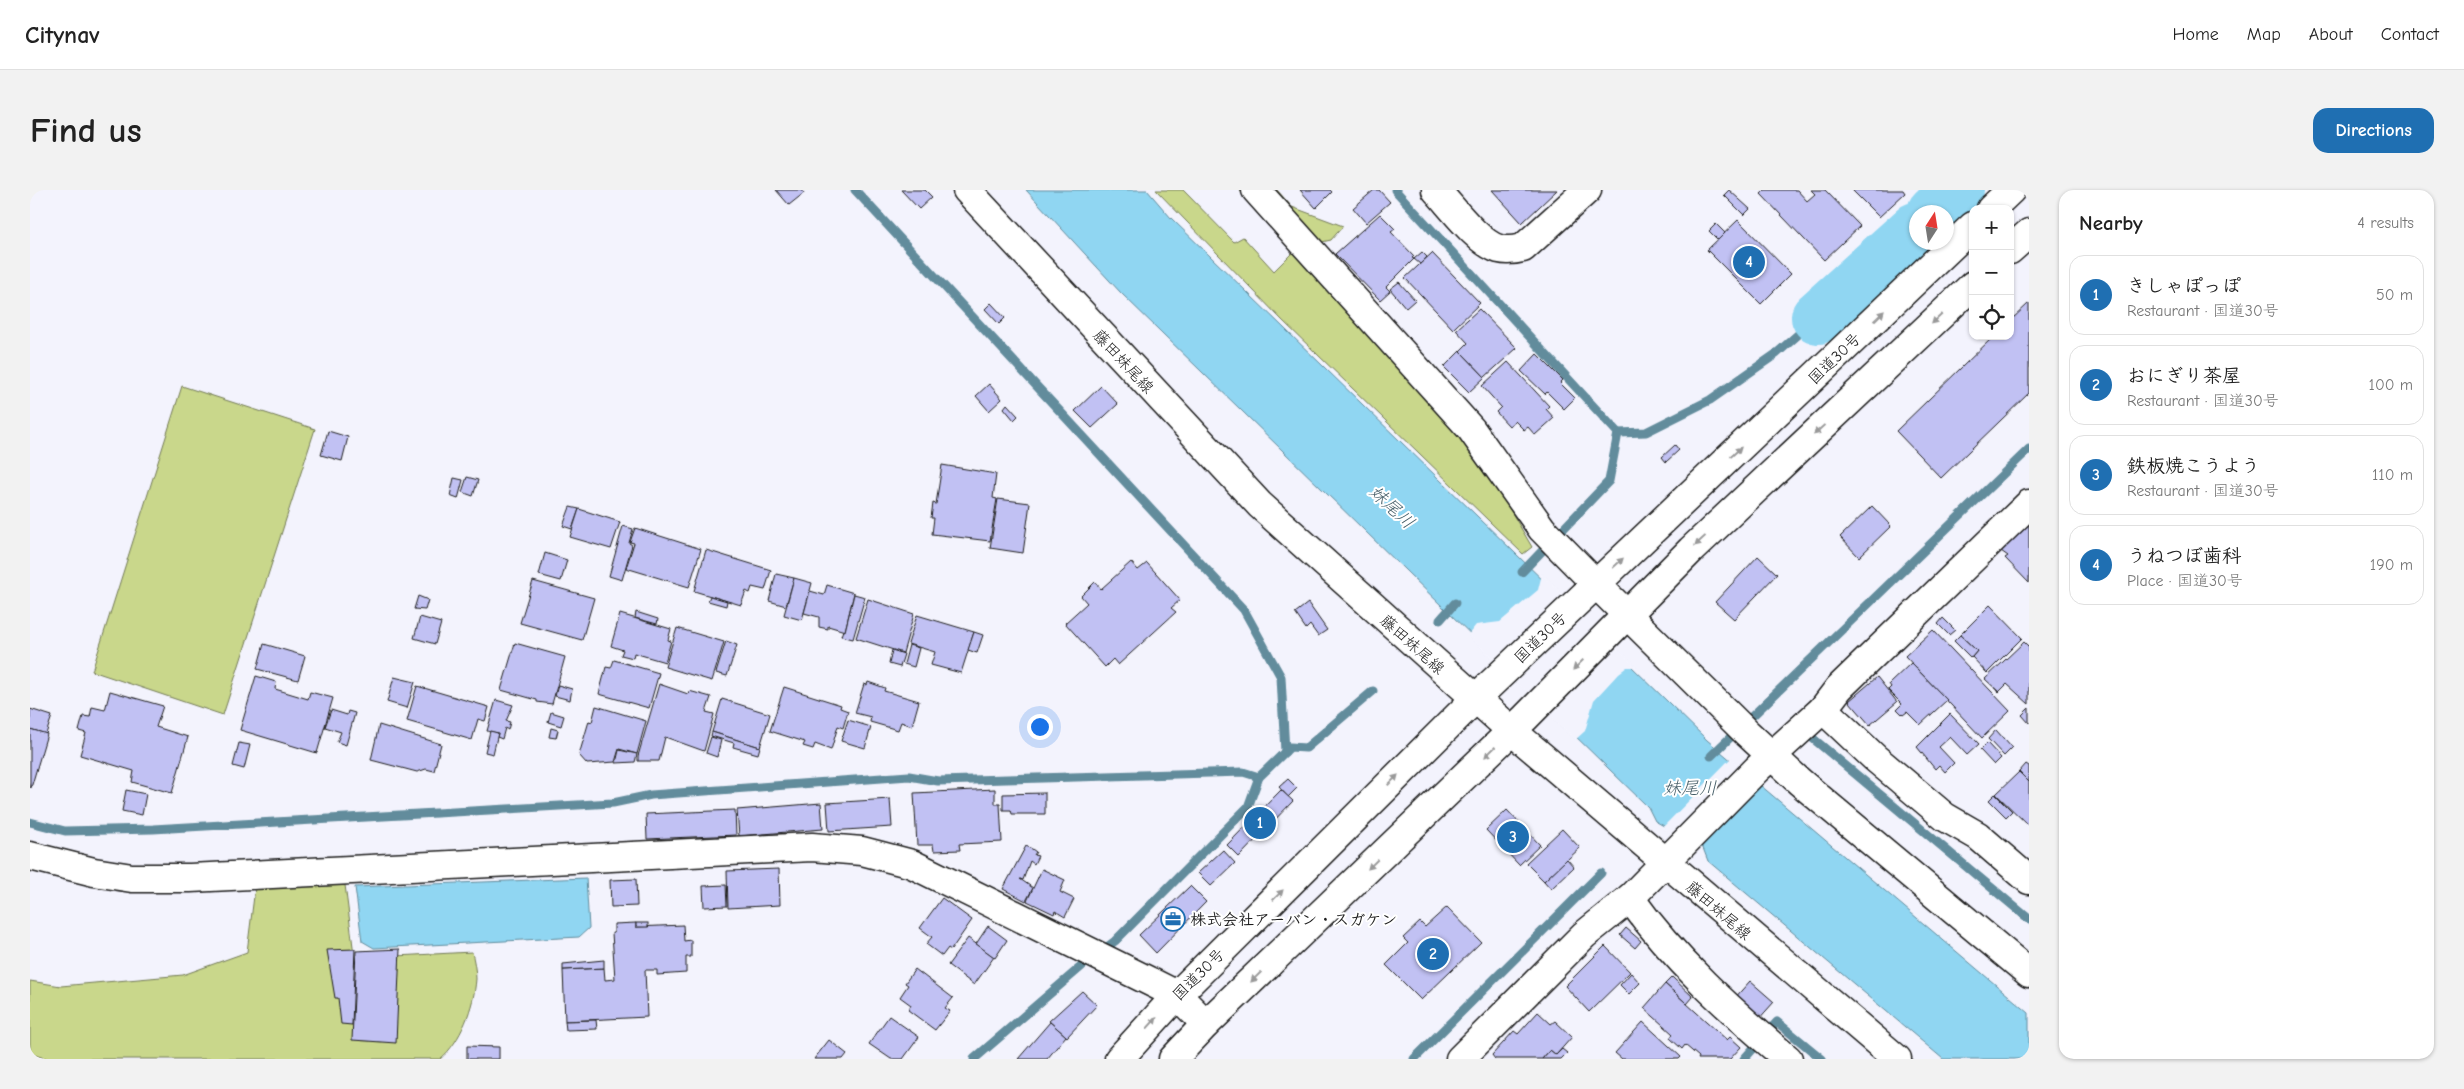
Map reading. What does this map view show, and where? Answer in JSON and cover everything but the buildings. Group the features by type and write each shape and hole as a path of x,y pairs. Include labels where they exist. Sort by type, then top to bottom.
{"main road":[{"name":"藤田妹尾線","path":"967,190 1260,505 1519,725 1673,852 1897,1059"},
{"path":"1256,190 1471,429 1589,590 1620,623 1740,725 1764,762 2029,973"},
{"path":"1436,190 1486,243 1500,249 1512,250 1523,248 1587,190"},
{"path":"1995,205 2011,190"},
{"name":"国道30号","path":"1119,1059 1177,995 1482,693 1969,230"},
{"path":"2014,246 2029,233"},
{"path":"1173,1059 1206,1024 1519,725 1691,550 1969,290"},
{"path":"1460,1059 1584,935 1630,898 1673,852 1764,762 1823,710 1840,688 2029,504"},
{"path":"1823,710 1946,817 1978,836 2029,880"},
{"path":"30,856 94,872 132,878 190,878 803,847 852,850 912,864 1177,995 1206,1024"},
{"path":"1630,898 1644,919 1715,996 1772,1045"}],"green space":[{"path":"1156,190 1183,190 1234,242 1243,237 1274,271 1296,249 1481,460 1532,547 1523,554 1282,320"},
{"path":"1240,190 1244,190 1293,246"},
{"path":"1265,190 1277,190 1292,207 1343,226 1331,240 1313,244"},
{"path":"182,386 315,429 223,715 92,671"},
{"path":"345,885 355,962 348,997 371,1013 396,956 472,952 476,979 469,1012 454,1043 440,1059 49,1059 30,1054 30,981 61,986 183,975 247,952 255,888"}],"water":[{"name":"妹尾川","path":"1026,190 1147,190 1171,218 1707,740 2029,1013 2029,1059 1943,1059 1708,861 1703,848 1655,821 1648,807 1121,293"},
{"path":"586,878 589,928 579,937 374,948 362,941 355,887"}],"pier":[{"path":"1542,574 1637,667 1627,667 1619,673 1594,700 1585,731 1575,740 1468,635 1476,625 1500,622 1538,590"},
{"path":"1731,758 1762,784 1702,841 1700,849 1662,828"}],"waterway":[{"path":"855,190 1244,610 1281,677 1285,752"},
{"path":"1395,190 1618,433 1609,481 1522,572"},
{"path":"1941,205 1957,190"},
{"path":"1818,317 1909,235"},
{"path":"1618,433 1646,432 1710,400 1776,354 1818,317"},
{"path":"1711,756 2029,449"},
{"path":"1440,620 1455,603"},
{"path":"974,1059 1082,966 1115,941 1248,807 1259,777 1290,747 1306,748 1373,691"},
{"path":"1810,736 2029,919"},
{"path":"30,822 65,831 153,829 613,803 651,795 909,776 938,781 1243,772 1259,777"},
{"path":"1414,1059 1601,873"},
{"path":"1744,1059 1777,1022 1822,1059"}],"place":[{"name":"うねつぼ歯科","path":"1749,262"},
{"name":"きしゃぽっぽ","path":"1260,823"},
{"name":"鉄板焼こうよう","path":"1513,837"},
{"name":"株式会社アーバン・スガケン","path":"1173,919"},
{"name":"おにぎり茶屋","path":"1433,954"}]}
